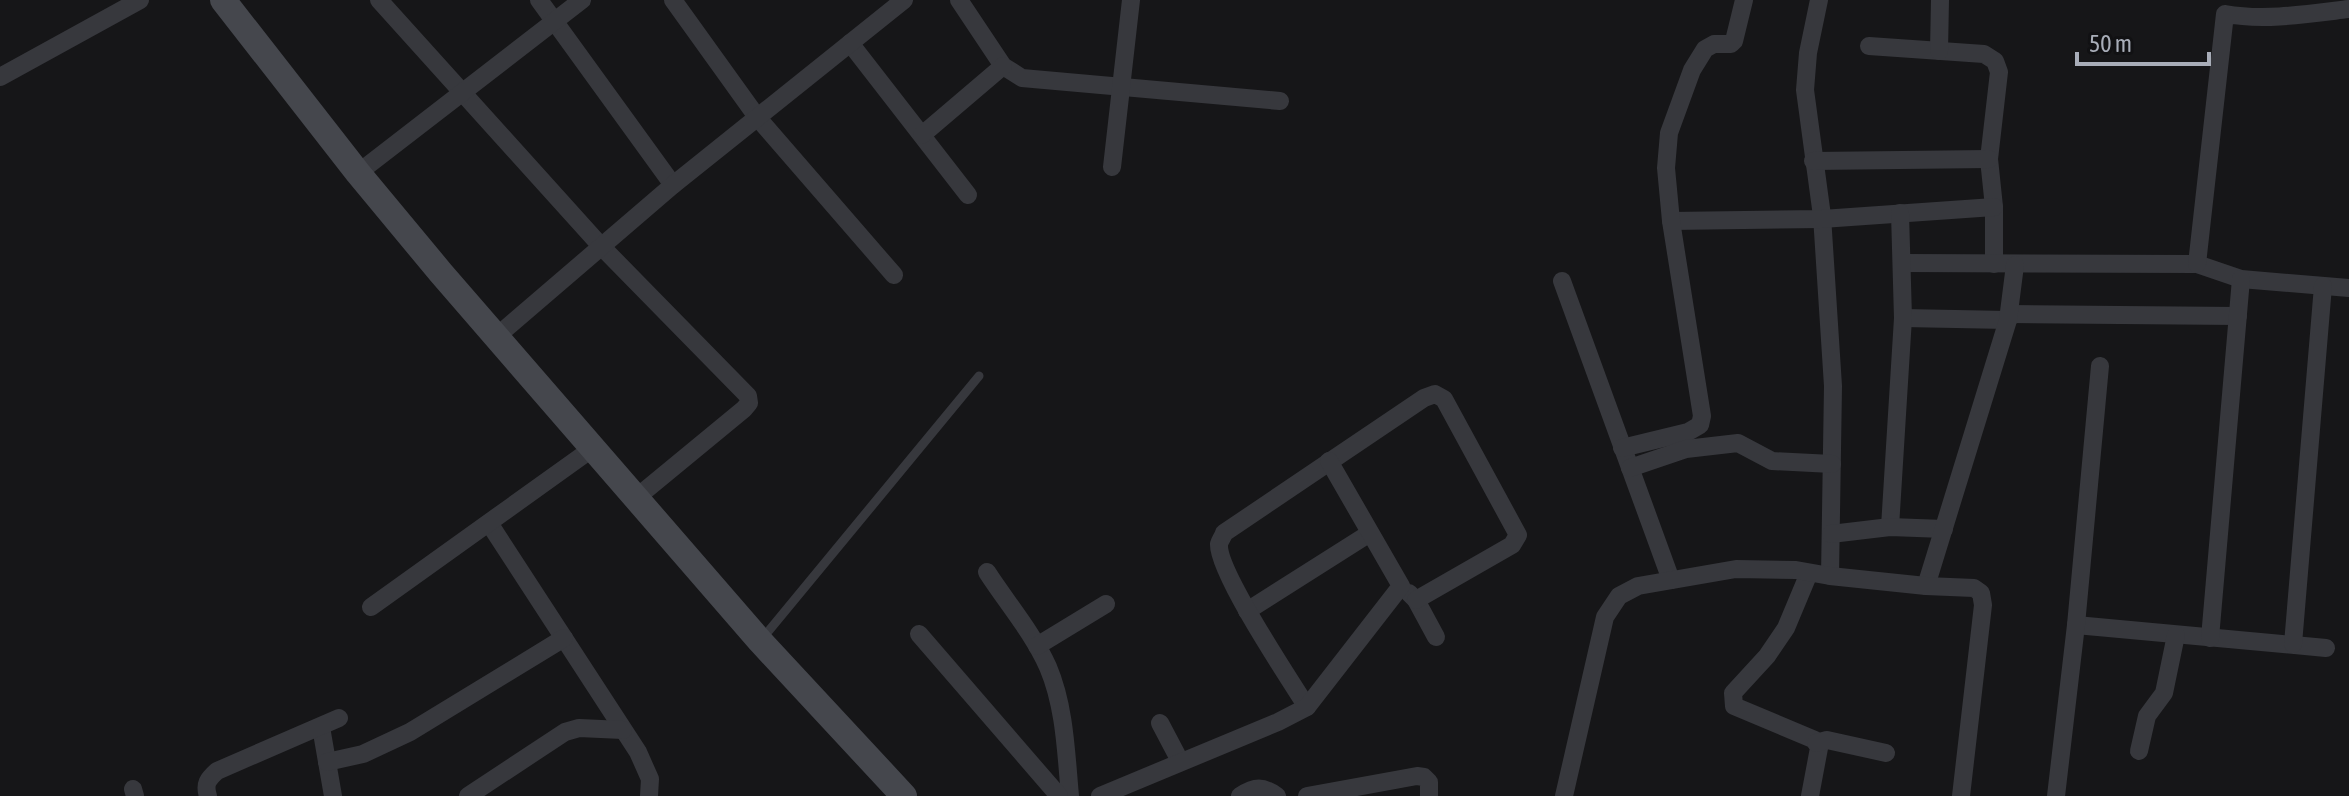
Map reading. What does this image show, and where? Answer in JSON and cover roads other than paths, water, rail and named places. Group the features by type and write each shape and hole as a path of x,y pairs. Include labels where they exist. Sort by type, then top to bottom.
{"main road":[{"path":"223,0 358,173 496,337 760,641 904,796"}],"street":[{"path":"0,77 140,0"},
{"path":"379,0 600,245 748,396 749,403 744,409 636,498"},
{"path":"539,0 673,185"},
{"path":"358,173 582,0"},
{"path":"496,337 600,245 904,0"},
{"path":"959,0 1003,66 1022,78 1280,101"},
{"path":"1112,167 1131,0"},
{"path":"1622,448 1688,432 1700,425 1702,416 1671,221 1666,168 1669,133 1692,70 1705,49 1714,44 1731,44 1734,41 1744,0"},
{"path":"1819,0 1808,53 1805,90 1822,219 1833,386 1830,576"},
{"path":"1939,51 1940,0"},
{"path":"677,1 757,117 894,275"},
{"path":"2197,264 2225,7 2242,17 2298,8 2349,9"},
{"path":"850,43 968,195"},
{"path":"1869,46 1984,54 1995,61 1999,72 1989,159 1994,207 1994,264"},
{"path":"922,135 1003,66"},
{"path":"1813,161 1989,159"},
{"path":"1671,221 1822,219 1994,207"},
{"path":"1890,527 1903,318 1900,213"},
{"path":"1902,263 2197,264 2241,279 2349,288"},
{"path":"1926,586 2008,317 2015,265"},
{"path":"2210,638 2241,279"},
{"path":"1562,281 1671,580"},
{"path":"2293,644 2323,286"},
{"path":"1903,318 2238,316"},
{"path":"2057,796 2100,366"},
{"path":"1307,707 1247,611 1222,558 1219,544 1224,533 1424,398 1435,394 1444,399 1518,535 1512,545 1416,600"},
{"path":"1630,468 1686,449 1738,443 1772,461 1832,464"},
{"path":"371,607 593,448"},
{"path":"1329,461 1401,586 1416,600 1436,637"},
{"path":"489,523 623,730 650,779 649,796"},
{"path":"1831,534 1890,527 1944,529"},
{"path":"1247,611 1370,533"},
{"path":"1564,796 1605,617 1619,596 1638,586 1736,569 1974,588 1981,593 1983,605 1961,796"},
{"path":"987,572 1037,646 1048,668 1063,723 1070,796"},
{"path":"1809,573 1786,628 1767,656 1733,693 1734,706 1803,734 1816,743 1819,748 1810,796"},
{"path":"1100,796 1307,707 1401,586"},
{"path":"1037,646 1106,604"},
{"path":"2076,625 2326,648"},
{"path":"919,634 1059,796"},
{"path":"2139,751 2147,716 2164,693 2176,635"},
{"path":"327,762 363,754 410,732 564,638"},
{"path":"208,796 205,788 208,779 217,771 339,718"},
{"path":"1160,723 1180,761"},
{"path":"321,727 333,796"},
{"path":"468,796 565,732 579,728 623,730"},
{"path":"1816,743 1827,740 1886,753"},
{"path":"1307,796 1417,776 1429,782 1429,796"},
{"path":"1240,796 1258,787 1277,796"}],"lane":[{"path":"760,641 979,376"}]}
